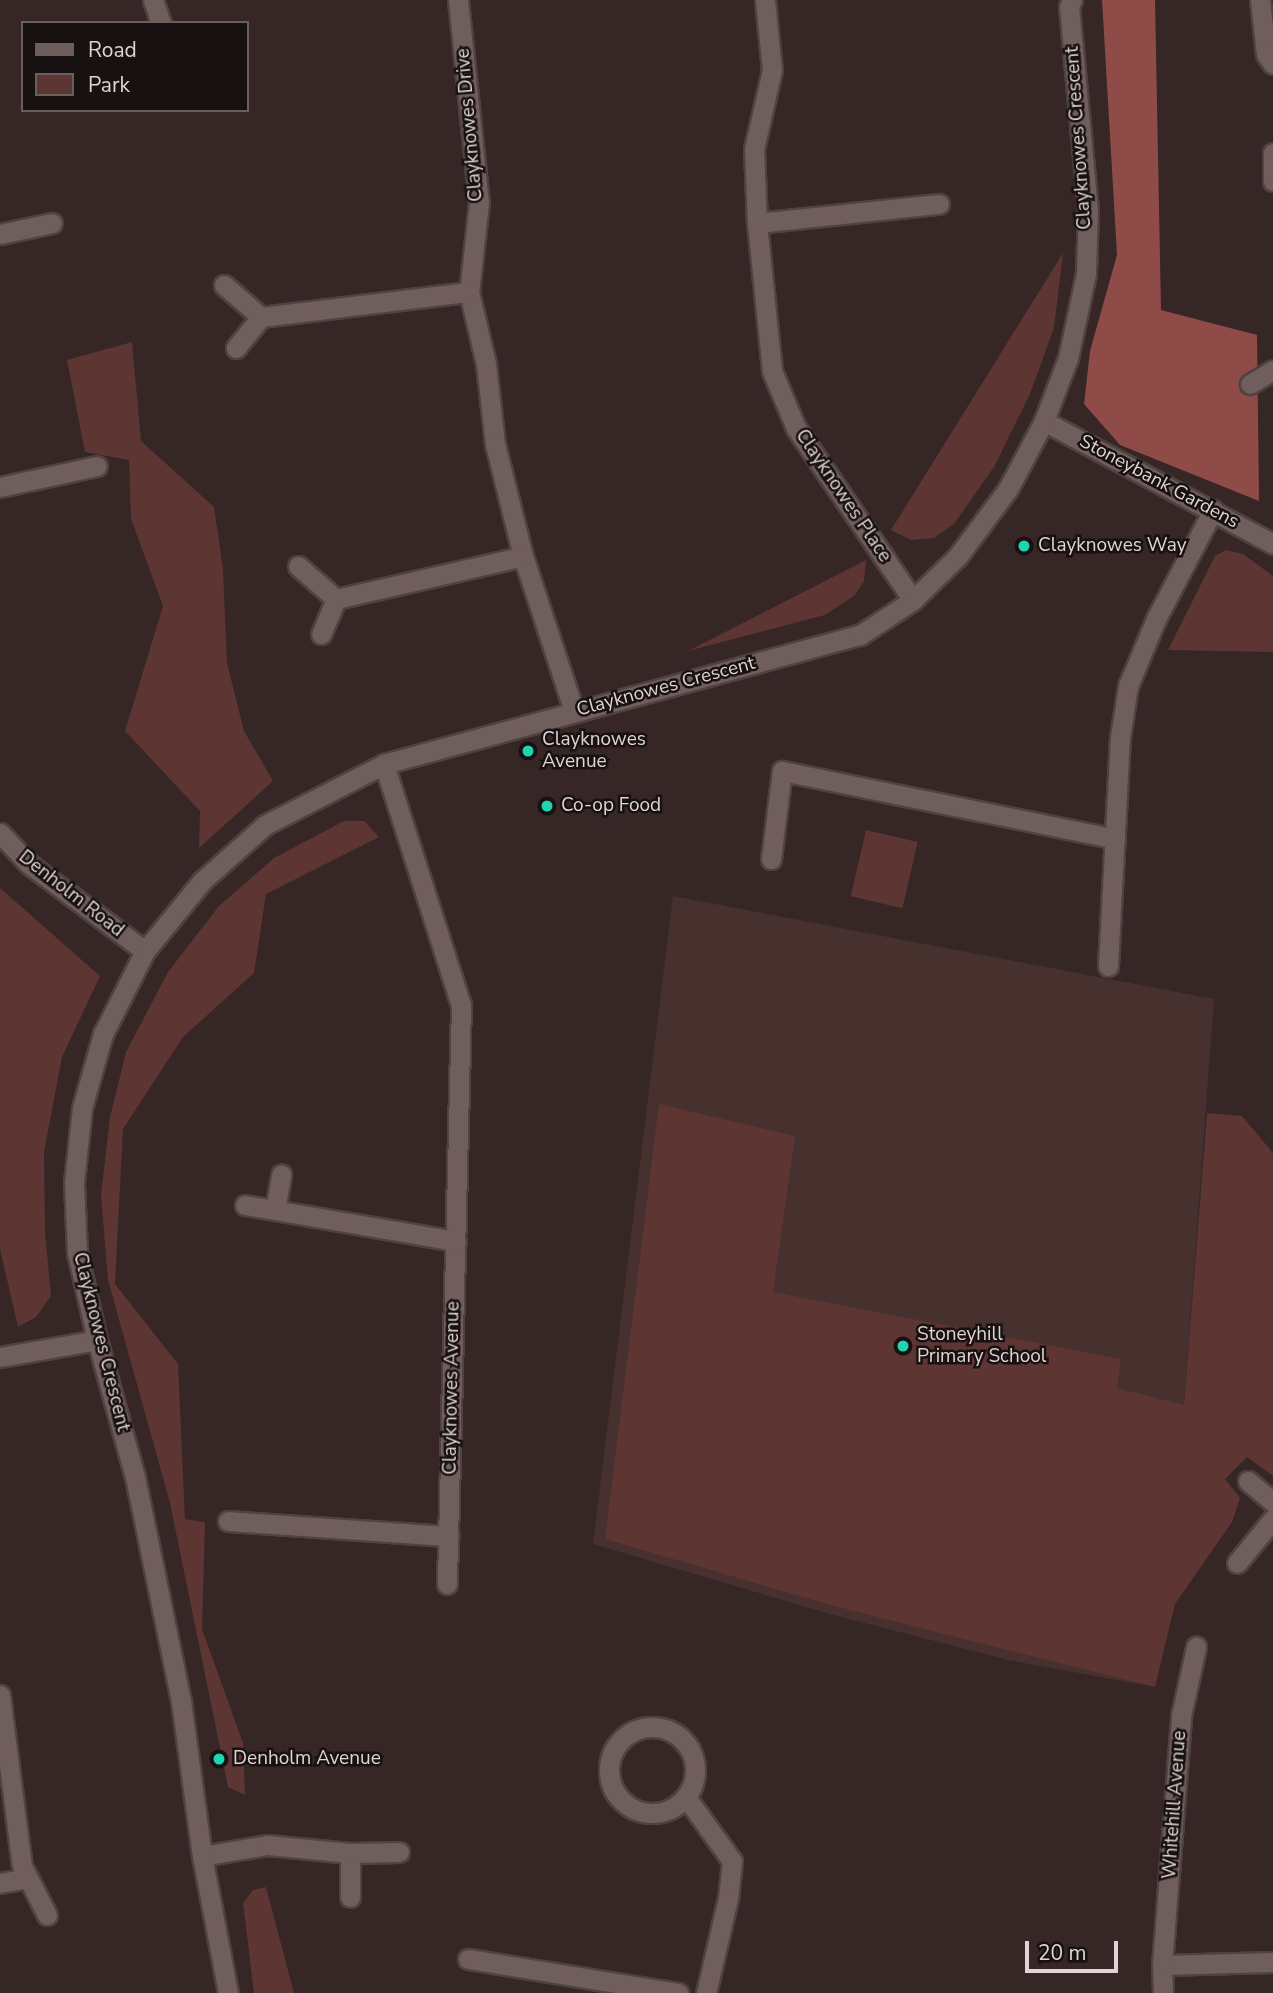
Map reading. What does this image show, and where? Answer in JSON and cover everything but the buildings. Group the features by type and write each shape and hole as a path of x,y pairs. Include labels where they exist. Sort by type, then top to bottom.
{"street":[{"path":"153,0 159,21"},
{"name":"Clayknowes Drive","path":"458,0 479,202 469,292 486,364 495,444 523,556 574,711"},
{"name":"Clayknowes Place","path":"765,0 772,70 754,149 757,223 772,371 791,416 850,511 913,600"},
{"name":"Clayknowes Crescent","path":"228,1993 202,1856 178,1688 135,1477 97,1340 77,1252 75,1182 82,1108 103,1034 145,951 202,881 265,825 384,764 860,635 913,600 958,556 1008,489 1044,421 1068,358 1086,273 1088,211 1069,7 1072,0"},
{"path":"1260,0 1266,54 1273,64"},
{"path":"1273,153 1273,181"},
{"path":"757,223 939,204"},
{"path":"0,234 52,223"},
{"path":"224,285 261,317"},
{"path":"236,348 261,317 469,292"},
{"path":"1250,384 1273,370"},
{"name":"Stoneybank Gardens","path":"1044,421 1273,544"},
{"path":"0,487 97,466"},
{"path":"1108,966 1120,737 1128,686 1156,619 1213,510"},
{"path":"336,599 523,556"},
{"path":"298,566 336,599"},
{"path":"321,634 336,599"},
{"name":"Clayknowes Avenue","path":"384,764 461,1005 447,1584"},
{"path":"771,859 782,771 1115,839"},
{"name":"Denholm Road","path":"0,833 29,864 145,951"},
{"path":"275,1210 281,1175"},
{"path":"245,1205 456,1241"},
{"path":"0,1357 97,1340"},
{"path":"1248,1481 1273,1502"},
{"path":"1237,1563 1273,1519"},
{"path":"228,1521 448,1536"},
{"name":"Whitehill Avenue","path":"1163,1993 1162,1965 1181,1716 1196,1647"},
{"path":"0,1695 22,1866 47,1915"},
{"path":"664,1728 687,1744 694,1757 696,1771 686,1797 676,1807 648,1814 623,1802 614,1791 609,1770 614,1749 623,1738 642,1729 664,1728"},
{"path":"686,1797 732,1861 728,1898 706,1993"},
{"path":"202,1856 268,1844 350,1853 399,1852"},
{"path":"350,1853 350,1897"},
{"path":"0,1883 27,1878"},
{"path":"468,1959 678,1993"},
{"path":"1162,1965 1273,1962"}],"shaded area":[{"path":"1102,0 1155,0 1161,310 1257,335 1259,501 1120,445 1084,404 1090,351 1117,255"},
{"name":"Stoneyhill Primary School","path":"673,896 1214,999 1184,1405 1155,1687 1008,1660 830,1614 593,1544"}],"green space":[{"path":"1063,253 1054,328 1030,394 994,467 954,524 934,538 911,540 891,530"},
{"path":"132,342 141,441 214,507 223,569 227,663 244,731 273,781 199,848 200,811 125,731 163,606 131,519 129,460 85,452 67,360"},
{"path":"1226,550 1243,554 1273,576 1273,652 1168,650 1215,556"},
{"path":"866,560 864,581 855,595 825,615 688,651"},
{"path":"344,821 364,821 379,837 266,894 254,973 183,1037 123,1129 115,1284 178,1364 185,1519 205,1522 202,1629 243,1743 245,1795 228,1787 170,1503 108,1280 101,1195 110,1117 126,1052 168,972 219,906 274,858"},
{"path":"866,830 918,842 902,908 851,896"},
{"path":"0,888 100,976 62,1057 44,1152 45,1232 51,1296 36,1317 18,1327 0,1249"},
{"path":"659,1104 795,1136 773,1292 1121,1359 1117,1388 1184,1405 1207,1113 1242,1116 1273,1153 1273,1476 1247,1457 1225,1479 1240,1498 1232,1522 1175,1604 1155,1687 834,1606 605,1539"},
{"path":"266,1887 294,1993 254,1993 243,1903 253,1890"}],"place":[{"name":"Clayknowes Way","path":"1024,546"},
{"name":"Clayknowes Avenue","path":"528,751"},
{"name":"Co-op Food","path":"547,806"},
{"name":"Stoneyhill Primary School","path":"903,1346"},
{"name":"Denholm Avenue","path":"219,1759"}]}
